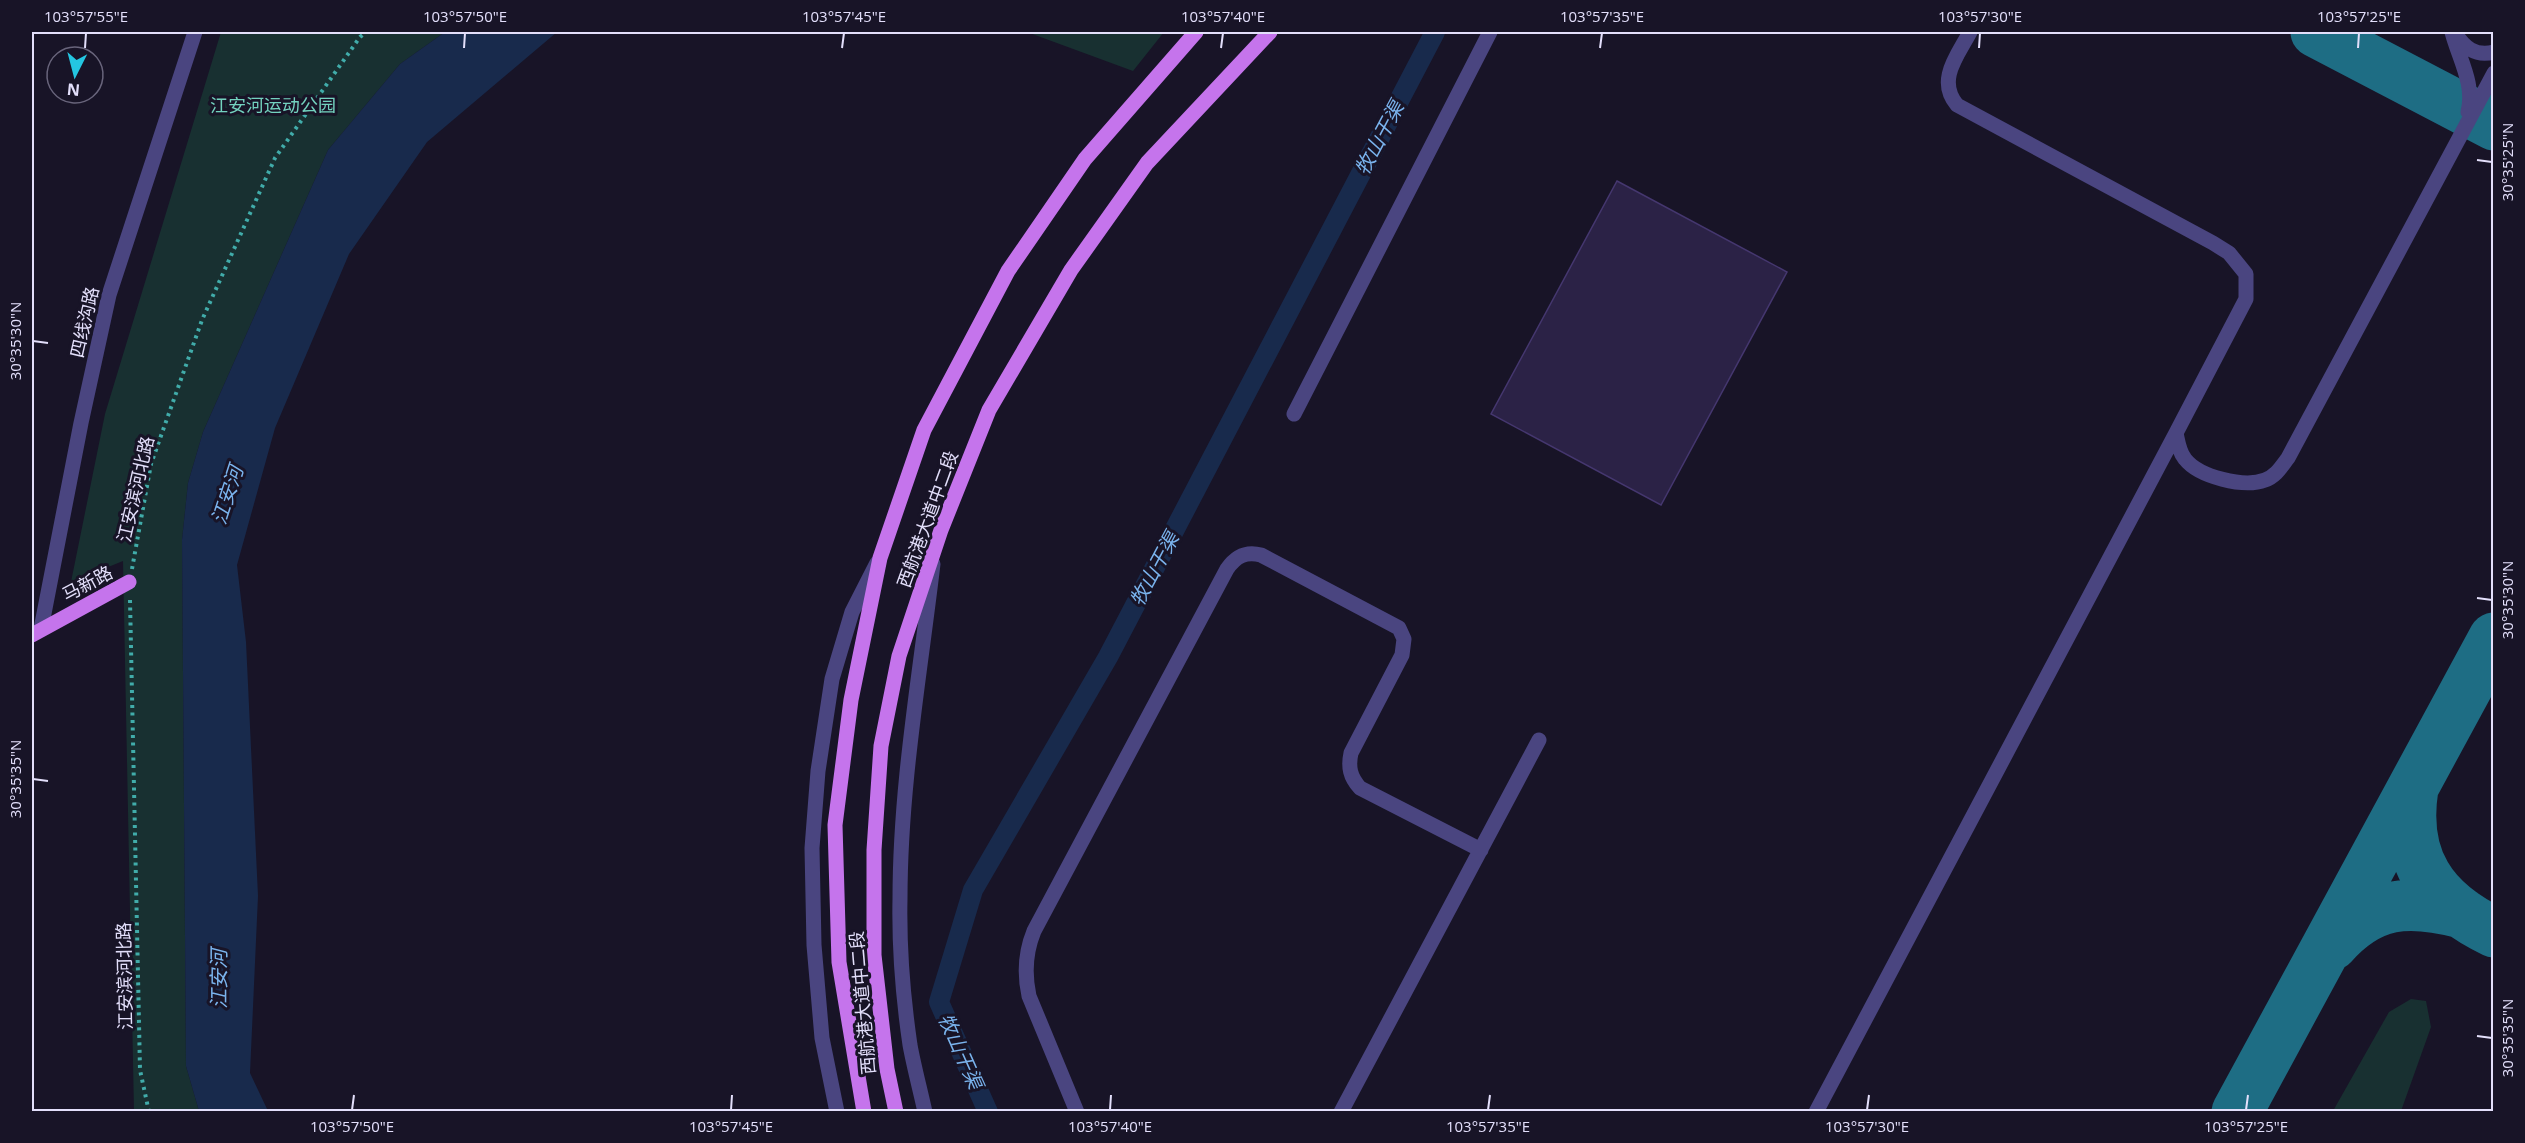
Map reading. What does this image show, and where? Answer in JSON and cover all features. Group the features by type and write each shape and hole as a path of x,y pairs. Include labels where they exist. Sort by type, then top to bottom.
{"main road":[{"name":"西航港大道中二段","path":"864,1112 839,962 835,825 851,700 880,558 924,430 1008,271 1085,159 1196,32"},
{"name":"西航港大道中二段","path":"896,1112 887,1069 874,955 874,850 880,758 899,656 935,546 989,410 1071,270 1147,163 1270,32"},
{"name":"马新路","path":"36,632 129,582"}],"street":[{"name":"四线沟路","path":"36,632 109,294 195,32"},
{"path":"1294,414 1490,32"},
{"path":"1816,1112 2241,312 2248,289 2246,274 2229,253 1957,105 1949,93 1948,77 1970,32"},
{"path":"2453,32 2470,86 2471,100 2464,129"},
{"path":"2453,32 2467,49 2475,52 2493,52"},
{"path":"2176,433 2180,449 2186,460 2195,468 2218,478 2255,483 2264,481 2279,471 2493,73"},
{"path":"925,1112 910,1045 903,972 900,900 902,829 911,733 935,546"},
{"path":"1077,1112 1029,996 1026,981 1028,946 1227,569 1239,556 1254,553 1261,555 1399,628 1404,639 1402,655 1351,753 1349,764 1353,781 1360,788 1481,849"},
{"path":"837,1112 822,1038 814,945 812,848 818,771 832,679 852,612 880,558"},
{"path":"1341,1112 1539,740"}],"path":[{"name":"江安滨河北路","path":"149,1112 140,1070 129,582 152,464 202,320 275,158 360,37 366,32"}],"green space":[{"name":"江安河运动公园","path":"221,32 445,32 400,64 328,150 203,432 188,483 182,540 186,1066 199,1111 134,1111 123,561 71,582 105,414"},
{"path":"1027,32 1164,32 1133,71"},
{"path":"2411,999 2426,1001 2431,1027 2401,1111 2333,1111 2389,1012"}],"water":[{"name":"江安河","path":"445,32 557,32 427,142 349,254 275,428 237,565 246,642 258,896 250,1073 268,1111 199,1111 186,1066 182,540 188,483 203,432 328,150 400,64"}],"building":[{"path":"1617,181 1787,272 1661,505 1491,414"}],"waterway":[{"name":"牧山干渠","path":"988,1112 939,1002 973,890 1108,657 1435,32"}],"taxiway":[{"path":"2316,32 2494,125"},
{"path":"2237,1112 2494,638"},
{"path":"2413,788 2412,836 2417,856 2426,875 2453,907 2494,932"},
{"path":"2332,945 2361,919 2391,907 2424,906 2462,913"}]}
